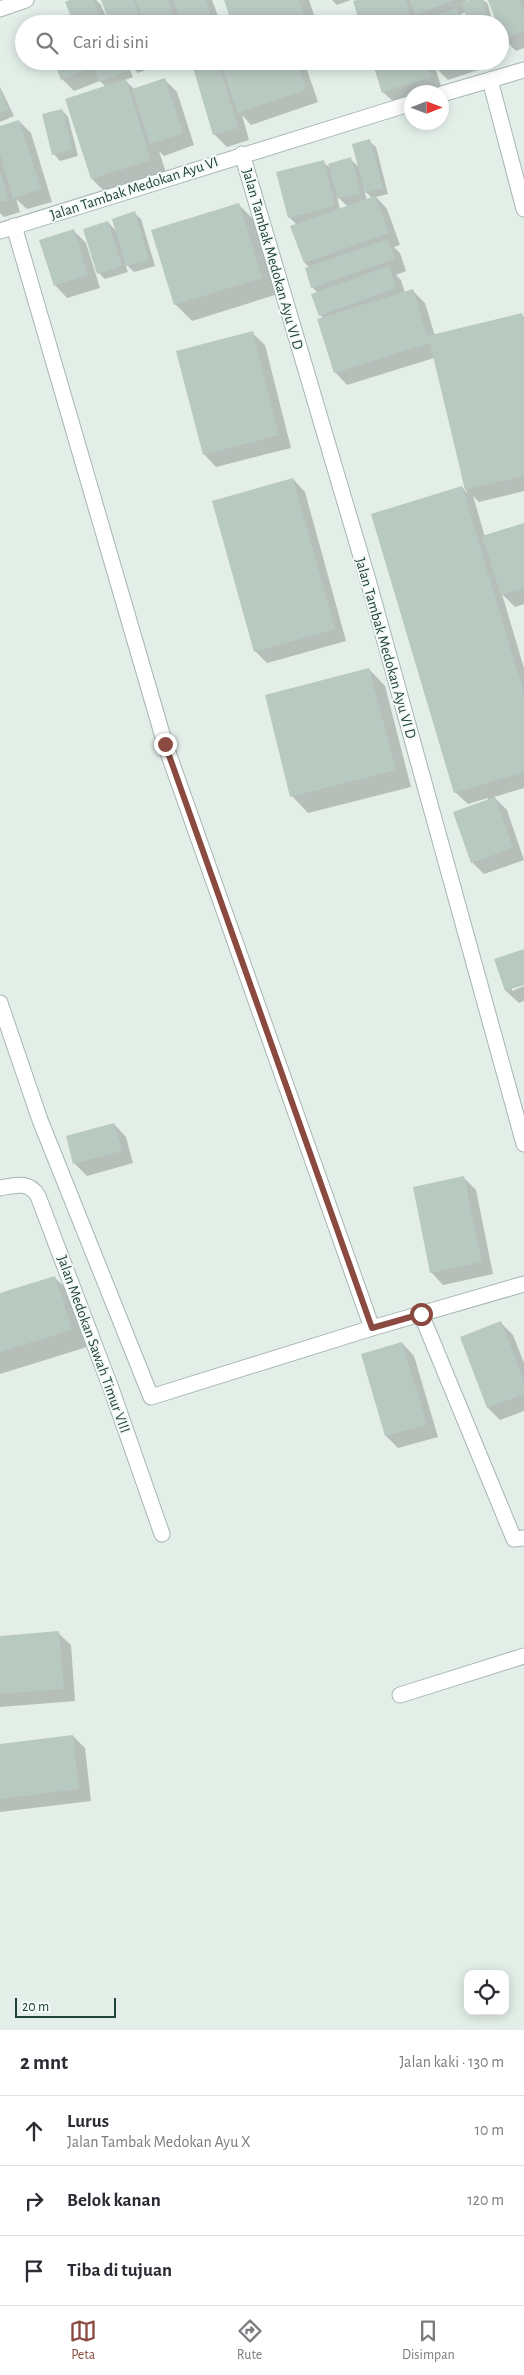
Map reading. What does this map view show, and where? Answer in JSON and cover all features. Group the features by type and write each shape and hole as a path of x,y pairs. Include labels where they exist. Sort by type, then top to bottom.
{"street":[{"path":"0,9 26,0"},
{"path":"449,92 524,70"},
{"path":"490,80 524,209"},
{"name":"Jalan Tambak Medokan Ayu VI","path":"7,229 242,154 404,105"},
{"name":"Jalan Tambak Medokan Ayu VI D","path":"242,154 368,580 524,1144"},
{"path":"7,229 165,744 372,1328"},
{"path":"0,1003 40,1120 152,1397 372,1328 524,1284"},
{"name":"Jalan Medokan Sawah Timur VIII","path":"0,1188 20,1184 27,1185 38,1196 108,1382 162,1534"},
{"path":"421,1314 514,1539 524,1538"},
{"path":"400,1695 524,1656"}],"building":[{"path":"70,0 93,0 99,15 70,15 65,2"},
{"path":"101,0 133,0 139,15 107,15"},
{"path":"136,0 168,0 173,15 141,15"},
{"path":"173,0 205,0 211,15 179,15"},
{"path":"224,0 299,0 304,15 229,15"},
{"path":"406,0 410,15 357,15 353,1"},
{"path":"410,0 455,0 415,15"},
{"path":"483,0 487,15 466,15 462,2"},
{"path":"488,0 519,0 524,12 524,31 509,37 509,15 494,15"},
{"path":"457,8 459,15 437,15"},
{"path":"57,70 86,70 61,80"},
{"path":"94,70 127,70 127,71 99,82"},
{"path":"194,70 221,70 238,128 213,135"},
{"path":"223,70 300,70 306,90 238,113"},
{"path":"375,70 428,70 431,77 382,93"},
{"path":"165,78 183,133 150,144 132,89"},
{"path":"126,79 151,160 91,179 65,99"},
{"path":"0,89 9,110 0,113"},
{"path":"62,109 73,150 52,155 42,114"},
{"path":"19,120 41,189 13,198 0,154 0,126"},
{"path":"370,139 383,188 365,193 352,144"},
{"path":"351,157 361,193 338,199 328,164"},
{"path":"324,160 335,206 288,218 276,172"},
{"path":"0,172 9,200 0,202"},
{"path":"375,196 389,233 304,263 290,226"},
{"path":"239,203 262,278 174,305 151,230"},
{"path":"135,211 149,260 126,266 112,219"},
{"path":"108,221 122,266 97,274 83,229"},
{"path":"74,229 88,275 54,286 39,240"},
{"path":"388,239 395,259 311,288 305,268"},
{"path":"389,266 396,288 319,316 311,294"},
{"path":"413,289 427,336 522,313 524,322 524,476 465,490 430,343 334,373 317,319"},
{"path":"253,331 279,435 203,455 176,351"},
{"path":"293,478 335,629 254,652 212,501"},
{"path":"462,486 524,694 524,772 454,793 371,514"},
{"path":"524,523 524,588 501,595 482,536"},
{"path":"369,668 396,770 290,797 265,695"},
{"path":"495,797 513,848 471,863 453,812"},
{"path":"524,949 524,985 505,991 494,959"},
{"path":"114,1123 122,1151 73,1164 66,1136"},
{"path":"464,1176 482,1262 430,1273 413,1187"},
{"path":"55,1276 72,1330 0,1352 0,1293"},
{"path":"501,1321 524,1381 524,1394 487,1408 460,1337"},
{"path":"402,1342 427,1425 385,1436 361,1354"},
{"path":"59,1631 64,1689 0,1694 0,1636"},
{"path":"73,1735 79,1789 0,1799 0,1744"}],"route":[{"path":"165,744 372,1328 421,1314"}]}
